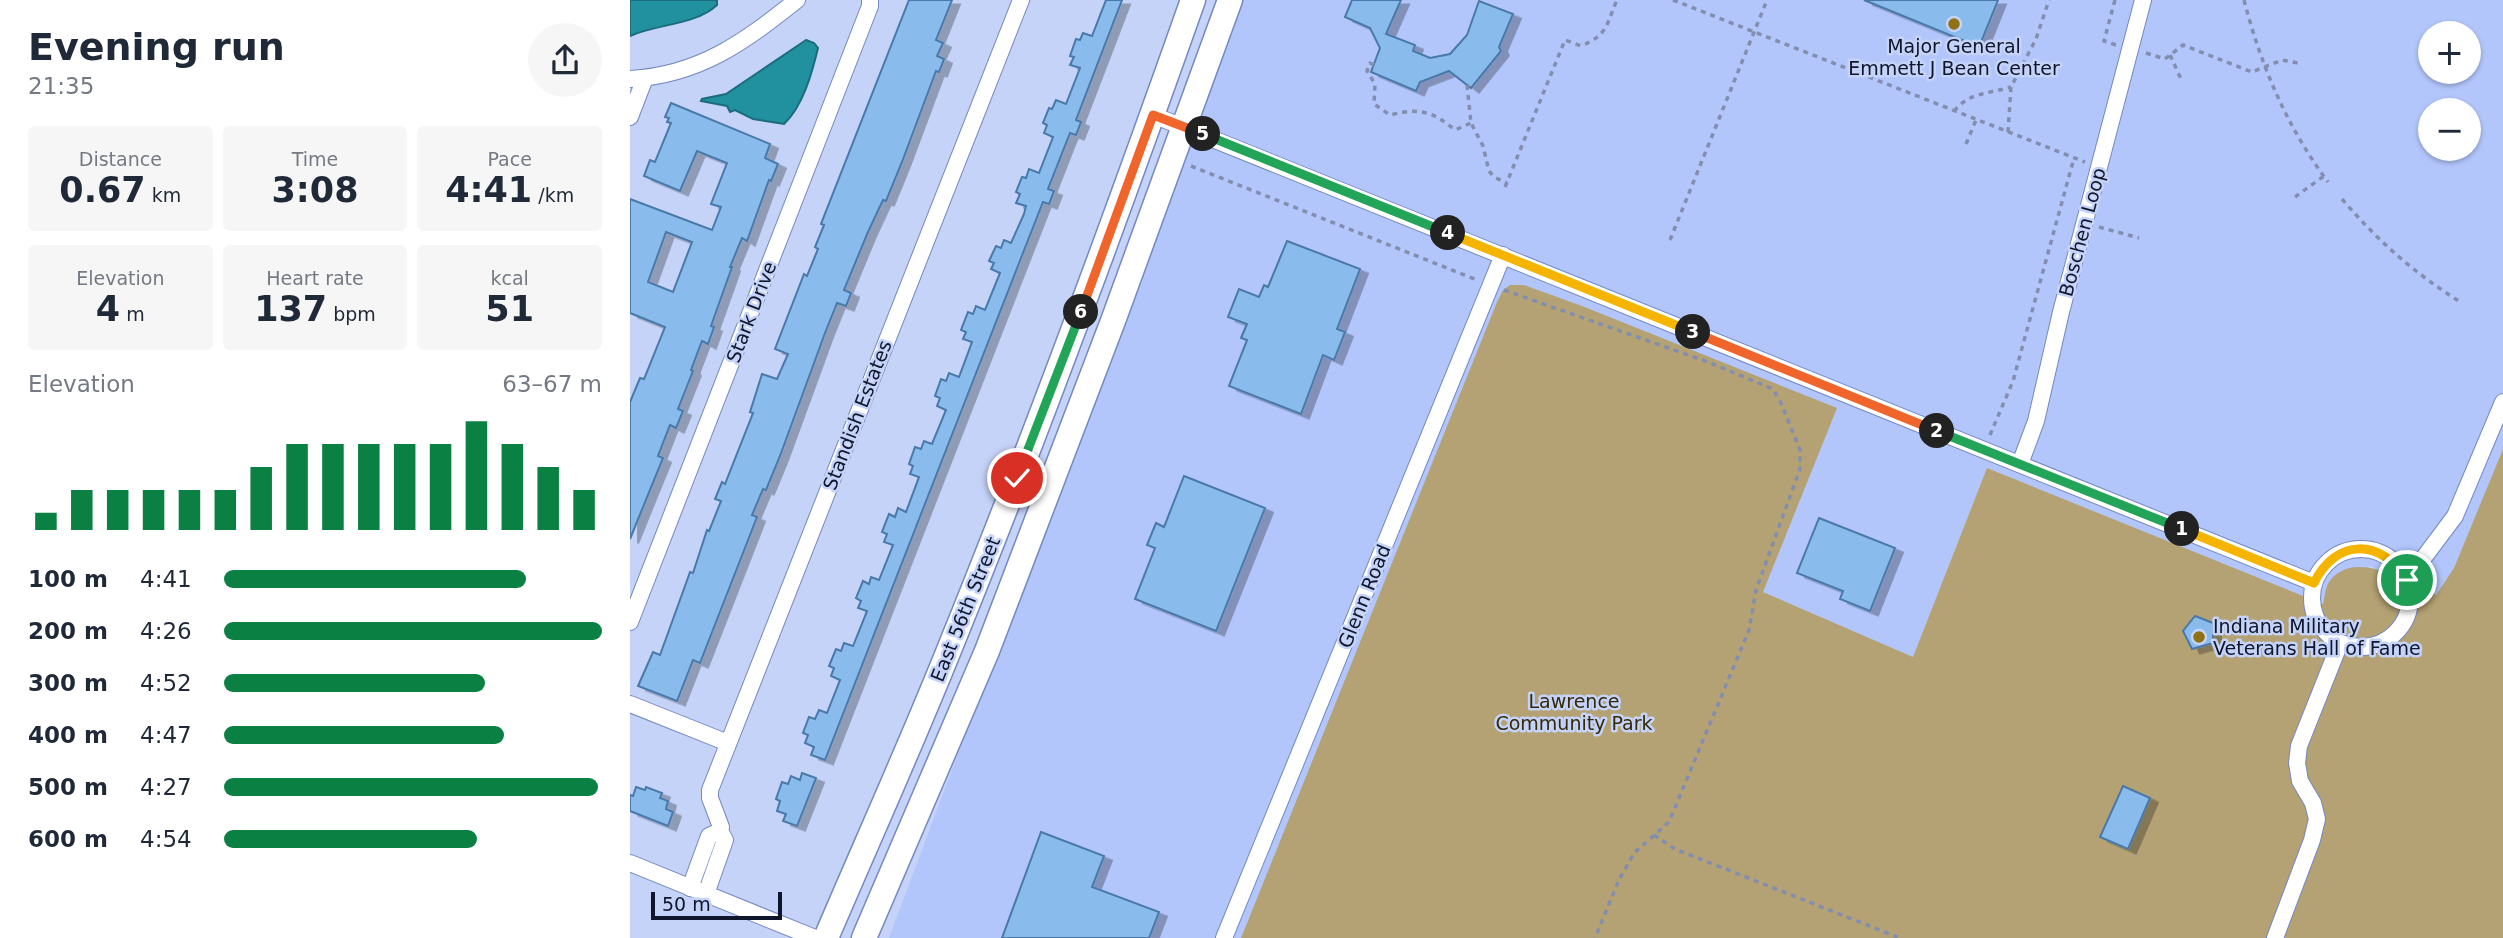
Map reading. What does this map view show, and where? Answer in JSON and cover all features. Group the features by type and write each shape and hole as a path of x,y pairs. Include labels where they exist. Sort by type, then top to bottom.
{"main road":[{"name":"East 56th Street","path":"826,938 897,777 992,542 1153,115 1193,0"},
{"name":"East 56th Street","path":"864,938 987,651 1079,413 1230,0"}],"street":[{"path":"630,117 638,79 691,68 724,53 797,0"},
{"name":"Stark Drive","path":"630,622 870,6 870,0"},
{"name":"Standish Estates","path":"706,894 725,840 710,798 710,789 1021,0"},
{"name":"Boschen Loop","path":"2020,464 2036,421 2061,312 2143,0"},
{"path":"1153,115 2314,583"},
{"name":"Glenn Road","path":"1224,938 1503,255"},
{"path":"2407,580 2455,516 2503,402"},
{"path":"2351,549 2368,549 2384,554 2398,565 2407,580 2409,608 2395,633 2383,642 2354,647 2340,643 2328,635 2319,624 2312,604 2314,583 2322,567 2334,556 2351,549"},
{"path":"2275,938 2312,840 2317,819 2313,803 2300,781 2297,763 2299,746 2340,643"},
{"path":"630,704 728,743"},
{"path":"690,888 709,836 720,831"},
{"path":"630,863 815,938"}],"path":[{"path":"1467,85 1471,123 1483,145 1491,175 1506,185 1564,40 1581,46 1598,38 1603,34 1616,0"},
{"path":"1672,0 2087,163"},
{"path":"1670,240 1767,0"},
{"path":"2008,132 2011,87 2036,39 2049,0"},
{"path":"2115,0 2104,41 2122,46"},
{"path":"2244,0 2264,67 2288,118 2328,182"},
{"path":"2144,52 2165,59 2183,45 2252,72 2282,60 2298,63"},
{"path":"2170,55 2181,79"},
{"path":"1374,65 1370,63 1367,71 1375,84 1374,104 1390,115 1420,110 1439,118 1455,130 1471,123"},
{"path":"1954,111 1972,96 1986,95 2011,87"},
{"path":"1966,144 1976,120"},
{"path":"1992,431 2012,381 2074,158"},
{"path":"1202,171 1491,285 1708,362 1773,389 1782,403 1800,450 1800,469 1756,590 1749,629 1669,822 1634,853 1595,938"},
{"path":"2295,197 2324,176"},
{"path":"2342,199 2409,268 2462,303"},
{"path":"2099,227 2139,238"},
{"path":"1654,835 1675,849 1900,938"}],"shaded area":[{"path":"630,0 717,0 717,5 698,17 630,36"},
{"path":"1240,0 2503,0 2503,449 2454,568 2436,595 2370,566 2323,604 1987,468 1913,657 1763,592 1503,290 1241,938 889,938"},
{"path":"806,40 818,48 816,58 802,99 784,124 753,119 735,110 730,112 727,106 701,101 726,94"}],"green space":[{"name":"Lawrence Community Park","path":"1510,285 1524,285 1582,306 1837,408 1763,592 1913,657 1987,468 2323,604 2329,582 2340,572 2352,567 2381,570 2436,595 2454,568 2503,449 2503,938 1241,938 1497,302 1503,290"}],"building":[{"path":"909,0 952,0 936,40 943,43 937,56 944,59 939,72 936,71 886,201 883,200 844,290 851,293 846,306 837,303 780,456 752,515 757,517 700,663 693,660 677,701 638,686 653,652 660,655 690,572 693,573 707,530 709,531 721,501 715,499 722,482 725,484 753,413 750,412 762,374 777,379 788,354 775,349 804,274 807,276 818,249 815,247 824,225 821,224"},
{"path":"1106,0 1122,0 1076,120 1081,122 1076,135 1070,133 1048,189 1054,191 1049,204 1043,202 825,760 811,755 814,747 805,743 808,735 803,733 809,717 815,719 819,710 827,713 840,680 831,676 834,668 829,666 836,649 841,651 844,643 853,646 867,611 858,608 861,601 856,598 863,581 869,584 871,577 879,580 893,545 884,542 887,534 882,532 889,514 895,517 898,508 906,512 919,477 910,474 913,466 909,464 915,447 921,449 924,441 932,444 946,410 937,406 940,398 935,396 941,379 946,381 949,373 959,377 972,342 963,339 966,332 961,330 968,312 973,314 976,306 985,310 1000,273 991,269 994,263 989,261 996,246 1001,248 1004,240 1011,243 1024,214 1026,206 1016,203 1020,194 1016,192 1022,177 1026,178 1029,169 1039,173 1053,137 1044,133 1047,125 1043,123 1049,108 1052,109 1056,100 1066,104 1080,68 1070,65 1076,39 1080,40 1083,33 1092,36"},
{"path":"1352,0 1401,0 1386,34 1415,45 1413,51 1430,58 1450,54 1467,35 1479,1 1513,14 1499,47 1501,51 1471,88 1449,71 1420,82 1416,91 1371,72 1380,48 1370,28 1345,17"},
{"name":"Major General Emmett J Bean Center","path":"1864,0 1998,0 1979,47"},
{"path":"671,103 770,144 765,158 778,164 771,181 769,180 747,241 742,238 730,267 708,344 702,341 678,409 683,411 676,428 670,425 658,456 663,458 630,539 630,402 640,378 644,379 665,327 630,313 630,199 712,230 721,207 711,204 727,163 697,151 680,191 644,176 650,160 655,162 671,123 667,122 669,118 665,117","holes":["666,232 692,242 673,292 648,282"]},
{"path":"1287,241 1360,269 1337,329 1345,332 1334,360 1323,355 1301,414 1229,386 1247,340 1241,338 1247,324 1228,317 1239,289 1259,297 1264,285 1268,287"},
{"path":"1184,476 1265,508 1216,631 1135,599 1155,548 1147,545 1156,523 1164,527"},
{"path":"1819,518 1895,548 1870,611 1840,599 1843,591 1797,573"},
{"name":"Indiana Military Veterans Hall of Fame","path":"2195,616 2213,623 2213,643 2192,649 2183,631"},
{"path":"802,773 816,778 797,826 783,821 786,814 777,811 780,801 776,799 782,782 788,784 791,776 800,780"},
{"path":"2123,786 2150,798 2128,849 2100,837"},
{"path":"636,787 645,790 646,787 662,793 660,798 668,801 666,809 673,812 668,826 630,811 630,795 633,796"},
{"path":"1041,832 1104,856 1092,887 1159,912 1149,938 1002,938"}],"place":[{"name":"Major General Emmett J Bean Center","path":"1954,24"},
{"name":"Indiana Military Veterans Hall of Fame","path":"2199,637"}],"route":[{"path":"1017,478 1153,115 2314,583 2322,567 2334,556 2351,549 2368,549 2384,554 2398,565 2407,580"}]}
